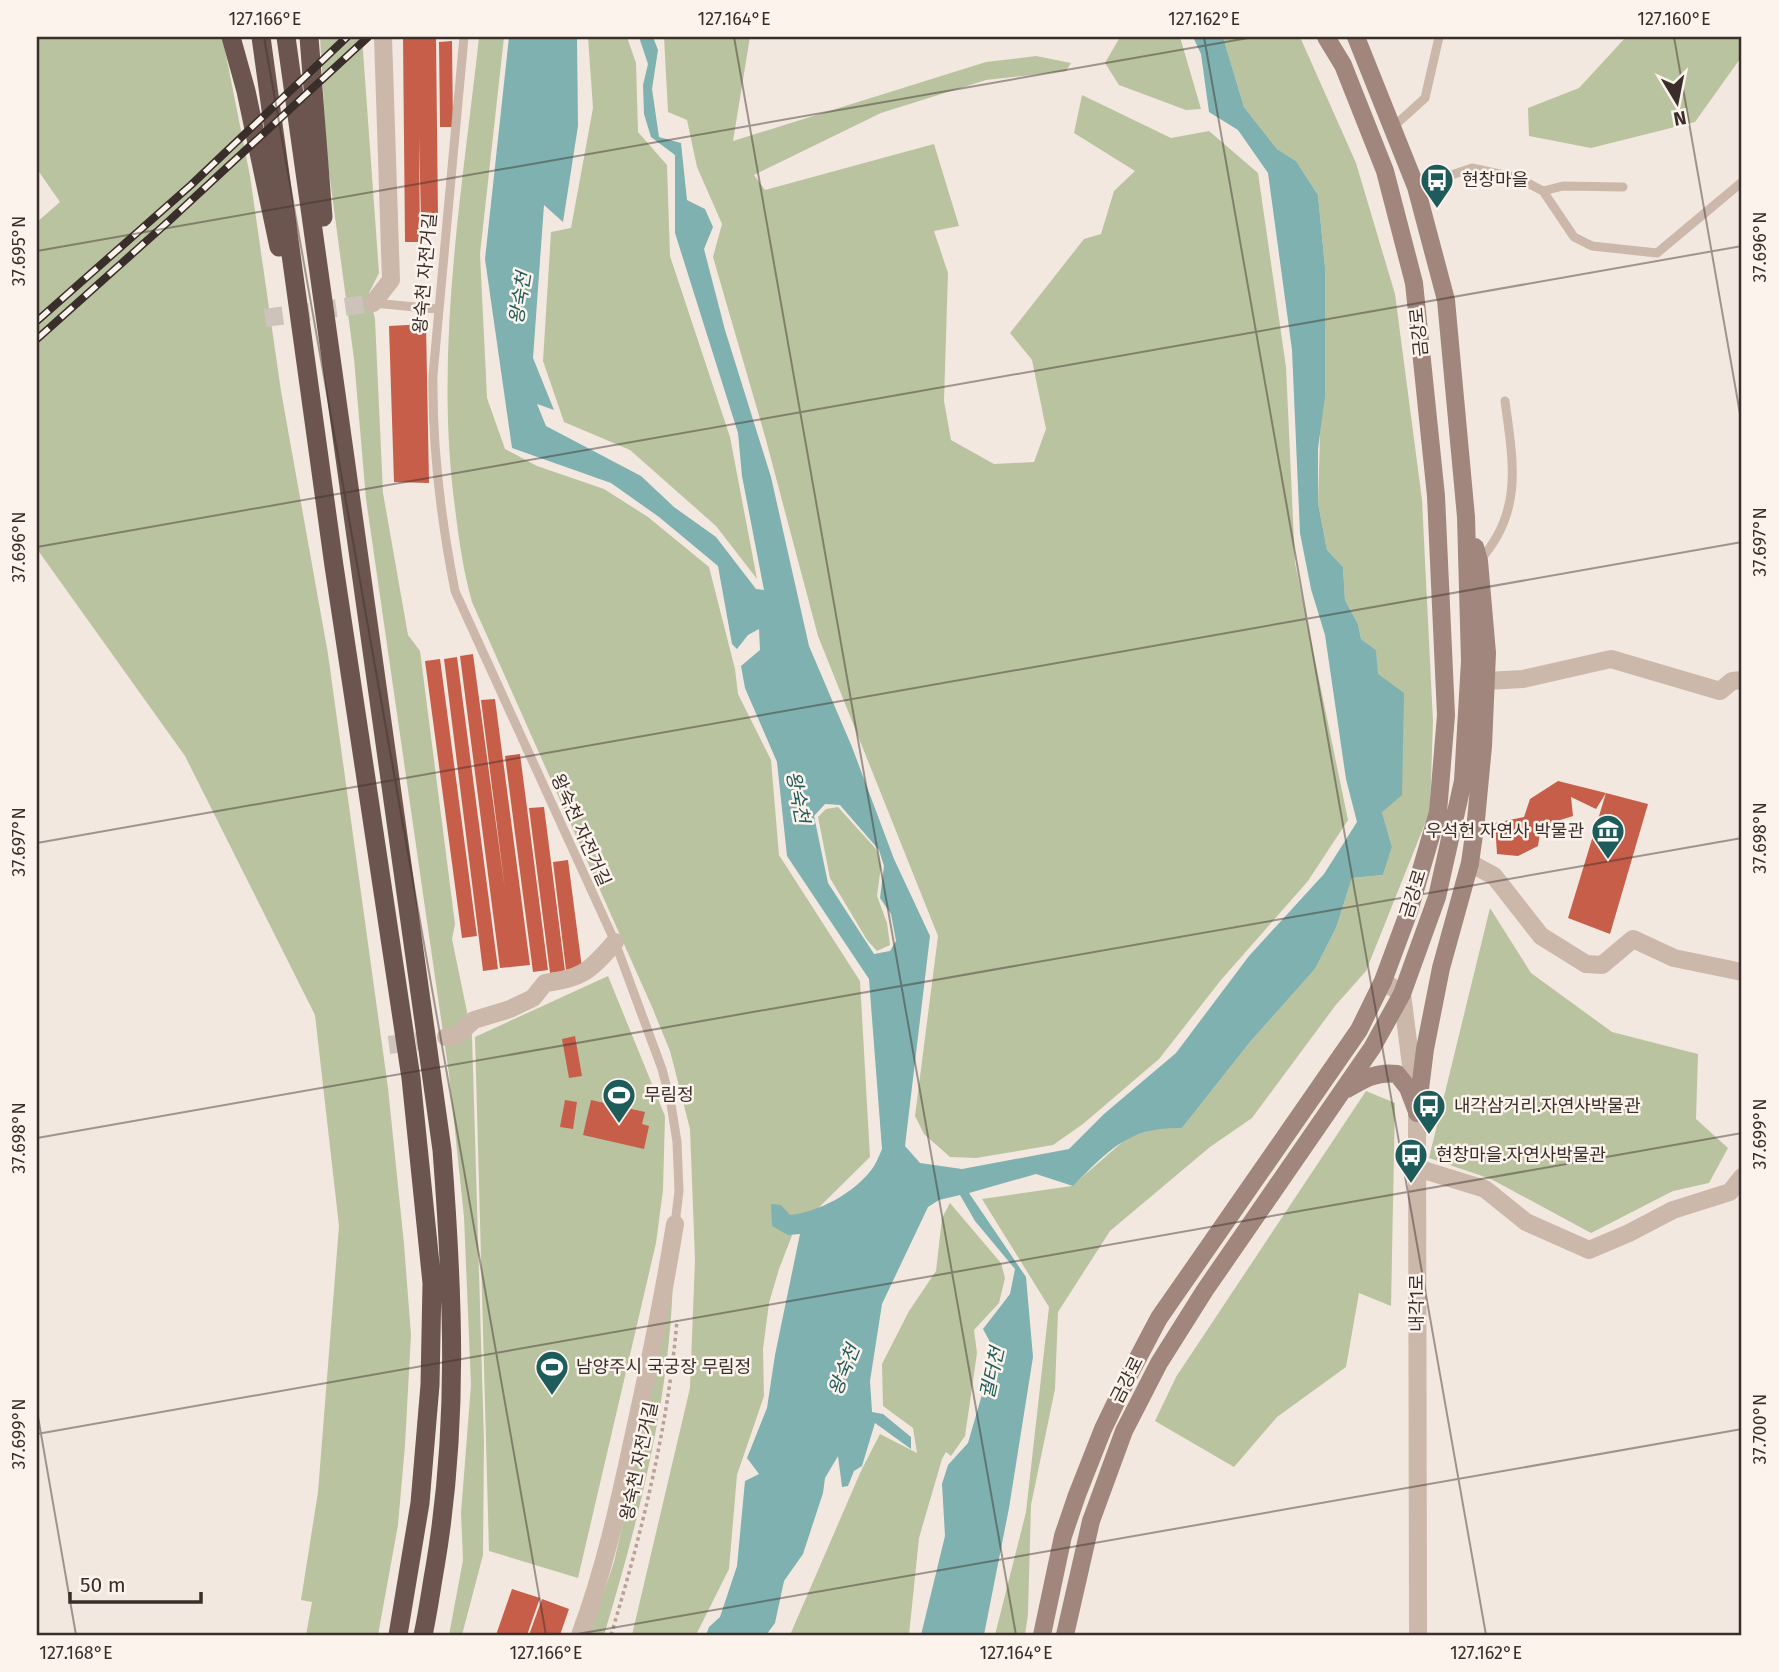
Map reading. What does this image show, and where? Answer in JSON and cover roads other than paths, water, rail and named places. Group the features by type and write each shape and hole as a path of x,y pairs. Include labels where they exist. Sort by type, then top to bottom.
{"highway":[{"path":"232,37 246,91 314,414"},
{"path":"261,37 334,566 411,1077 432,1283 430,1385 420,1503 398,1635"},
{"path":"286,37 442,1150 452,1276 453,1374 444,1514 423,1635"},
{"path":"309,37 337,410"}],"main road":[{"name":"금강로","path":"1042,1635 1063,1536 1102,1429 1159,1318 1359,1030 1383,981 1409,911 1438,812 1447,715 1436,496 1414,283 1385,171 1343,65 1326,37"},
{"name":"금강로","path":"1065,1635 1091,1521 1124,1430 1159,1363 1205,1290 1344,1091 1402,994 1437,897 1463,781 1470,661 1466,517 1446,300 1416,187 1356,37"},
{"path":"1417,1113 1424,1049 1440,968 1470,863 1483,746 1487,653 1479,561 1466,517"},
{"path":"1344,1091 1369,1076 1385,1072 1397,1074 1408,1088 1417,1113"}],"street":[{"path":"373,303 391,280 383,37"},
{"path":"1486,681 1523,679 1611,659 1720,691 1732,681 1742,680"},
{"path":"1470,863 1494,876 1541,936 1586,964 1602,965 1633,939 1674,958 1742,972"},
{"path":"446,1037 456,1036 474,1020 510,1009 533,998 545,983 570,980 592,968 615,942"},
{"path":"1383,981 1402,994"},
{"name":"내각1로","path":"1402,994 1417,1113 1418,1635"},
{"path":"1417,1168 1485,1189 1526,1222 1589,1250 1673,1210 1730,1192 1742,1177"},
{"path":"580,1635 604,1563 618,1507 657,1330 675,1224"}],"lane":[{"name":"왕숙천 자전거길","path":"464,37 433,375 433,421 448,554 456,590 615,942 662,1069 677,1142 679,1191 675,1224"},
{"path":"1392,127 1425,98 1439,37"},
{"path":"1416,187 1472,168 1518,178 1543,191 1574,237 1592,246 1657,253 1742,182"},
{"path":"1543,191 1563,186 1623,187"},
{"path":"373,303 437,309"},
{"path":"1479,561 1494,544 1506,519 1513,481 1513,454 1505,401"}],"water":[{"path":"509,37 577,37 578,126 563,222 544,205 533,358 554,410 537,404 546,426 641,476 674,507 716,537 756,589 764,590 742,476 738,433 675,233 675,155 651,137 644,114 643,85 648,64 639,37 653,37 658,50 652,89 659,137 681,143 687,200 705,209 713,227 704,249 725,330 771,477 809,646 852,747 894,859 930,936 905,1146 920,1163 962,1169 1069,1149 1104,1114 1176,1053 1249,956 1324,874 1357,822 1346,779 1325,635 1311,589 1300,533 1292,350 1268,173 1238,130 1209,112 1201,54 1193,37 1223,37 1244,107 1277,149 1296,161 1318,195 1325,267 1325,396 1318,449 1318,503 1327,550 1343,567 1345,600 1358,624 1361,639 1376,650 1378,674 1404,693 1402,795 1382,812 1392,847 1383,875 1352,878 1336,928 1315,969 1250,1042 1182,1128 1133,1136 1109,1152 1073,1186 1036,1174 969,1193 1026,1277 1033,1357 1009,1508 984,1635 921,1635 945,1536 942,1484 948,1465 968,1443 992,1360 989,1340 983,1329 1010,1294 1015,1269 975,1221 960,1195 939,1200 928,1207 882,1304 870,1381 872,1412 883,1414 911,1437 911,1449 875,1423 862,1466 854,1471 848,1486 842,1487 838,1456 825,1478 823,1493 803,1554 784,1581 775,1623 766,1635 706,1635 709,1627 720,1617 737,1566 745,1481 759,1474 747,1458 767,1408 800,1234 788,1235 772,1226 771,1204 781,1205 790,1215 813,1210 835,1200 864,1178 875,1165 882,1149 869,979 787,856 777,762 745,688 741,666 760,650 759,629 748,635 737,649 732,644 718,566 659,517 611,483 512,448 485,259","holes":["825,804 840,805 879,850 884,866 880,898 891,914 896,941 890,951 874,954 828,883 814,816"]}],"tunnel":[{"path":"265,318 373,303"},
{"path":"389,1045 441,1038"}],"railway":[{"path":"37,321 191,185 347,37"},
{"path":"37,339 368,37"}],"place":[{"name":"현창마을","path":"1437,210"},
{"name":"우석헌 자연사 박물관","path":"1608,861"},
{"name":"무림정","path":"619,1125"},
{"name":"내각삼거리.자연사박물관","path":"1429,1136"},
{"name":"현창마을.자연사박물관","path":"1411,1185"},
{"name":"남양주시 국궁장 무림정","path":"552,1397"}],"water label":[{"name":"왕숙천","path":"520,298"},
{"name":"왕숙천","path":"798,797"},
{"name":"왕숙천","path":"844,1370"},
{"name":"궐터천","path":"992,1373"}]}
